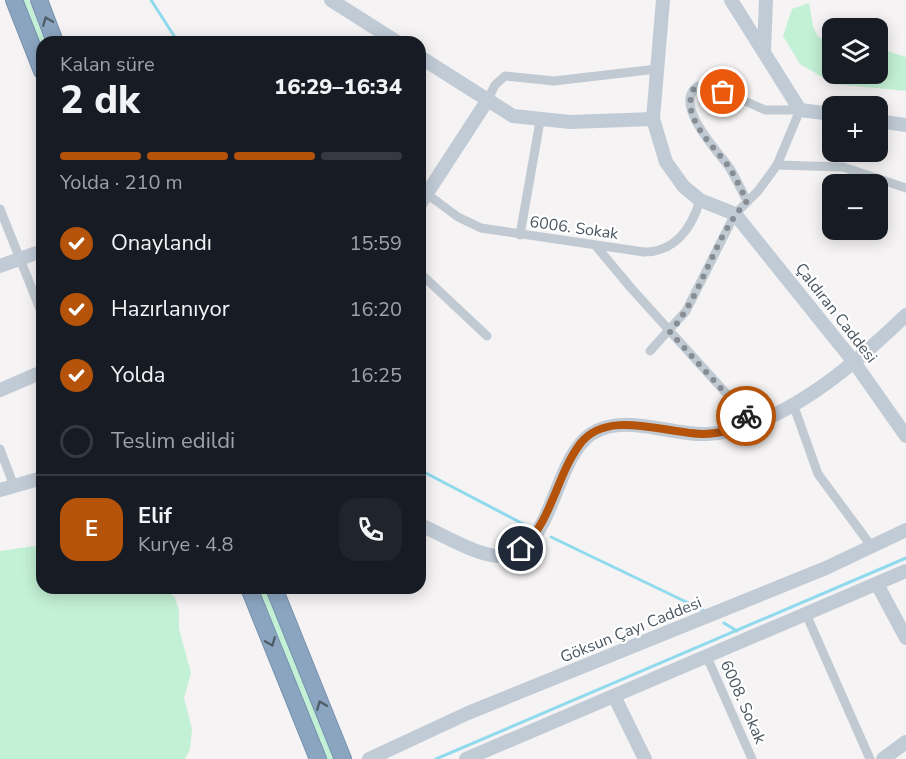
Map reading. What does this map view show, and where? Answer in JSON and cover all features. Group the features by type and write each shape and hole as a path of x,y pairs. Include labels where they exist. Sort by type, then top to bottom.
{"highway":[{"path":"14,0 36,56"},
{"path":"39,0 53,36"},
{"path":"251,594 318,759"},
{"path":"276,594 343,759"}],"street":[{"path":"331,0 388,36"},
{"path":"731,0 800,110"},
{"path":"765,51 766,0"},
{"path":"661,1 653,118 666,162 684,187 700,200 735,214"},
{"path":"426,61 487,102 513,116 540,121 596,123 653,118"},
{"path":"426,194 487,102 495,85 505,76 536,81 554,81 657,69"},
{"path":"747,201 727,165 703,136 691,100 694,88 704,85 711,86 765,110 822,113"},
{"path":"650,351 670,332 694,298 735,214 777,165 800,110"},
{"path":"520,235 540,121"},
{"path":"888,122 906,125"},
{"path":"777,165 843,167 906,188"},
{"name":"6006. Sokak","path":"426,201 470,224 520,235 644,252 664,250 673,244 688,228 700,200"},
{"path":"0,209 36,299"},
{"name":"Çaldıran Caddesi","path":"735,214 854,362 906,436"},
{"path":"596,246 753,423"},
{"path":"0,266 36,254"},
{"path":"426,279 487,336"},
{"path":"426,528 483,553 507,556 521,549 535,535 578,447 594,432 627,426 707,434 753,423 793,404 854,362 906,315"},
{"path":"0,390 36,375"},
{"path":"793,404 818,474 872,547"},
{"path":"0,449 7,488 36,480"},
{"name":"Göksun Çayı Caddesi","path":"369,759 468,713 778,588 906,530"},
{"path":"466,759 906,571"},
{"path":"877,584 906,638"},
{"path":"806,614 870,759"},
{"name":"6008. Sokak","path":"706,657 752,759"},
{"path":"614,696 645,759"},
{"path":"883,759 906,742"}],"green space":[{"path":"21,0 29,0 43,36 36,38"},
{"path":"809,3 813,26 818,37 822,38 822,77 800,64 783,36 792,9"},
{"path":"888,51 906,57 906,91 834,84 888,84"},
{"path":"36,546 36,594 171,594 175,598 179,610 179,629 191,673 184,698 192,729 190,749 185,759 0,759 0,551"},
{"path":"259,594 268,594 335,759 326,759"}],"waterway":[{"path":"151,0 174,36"},
{"path":"426,473 529,527"},
{"path":"551,537 705,611"},
{"path":"436,759 906,558"},
{"path":"724,623 737,631"}],"way so far":[{"path":"723,92 704,85 694,88 691,100 693,110 703,136 727,165 747,201 723,233 694,298 670,332 746,416"}],"route":[{"path":"521,549 541,525 578,447 594,432 627,426 699,434 717,433 753,423 746,416"}]}
